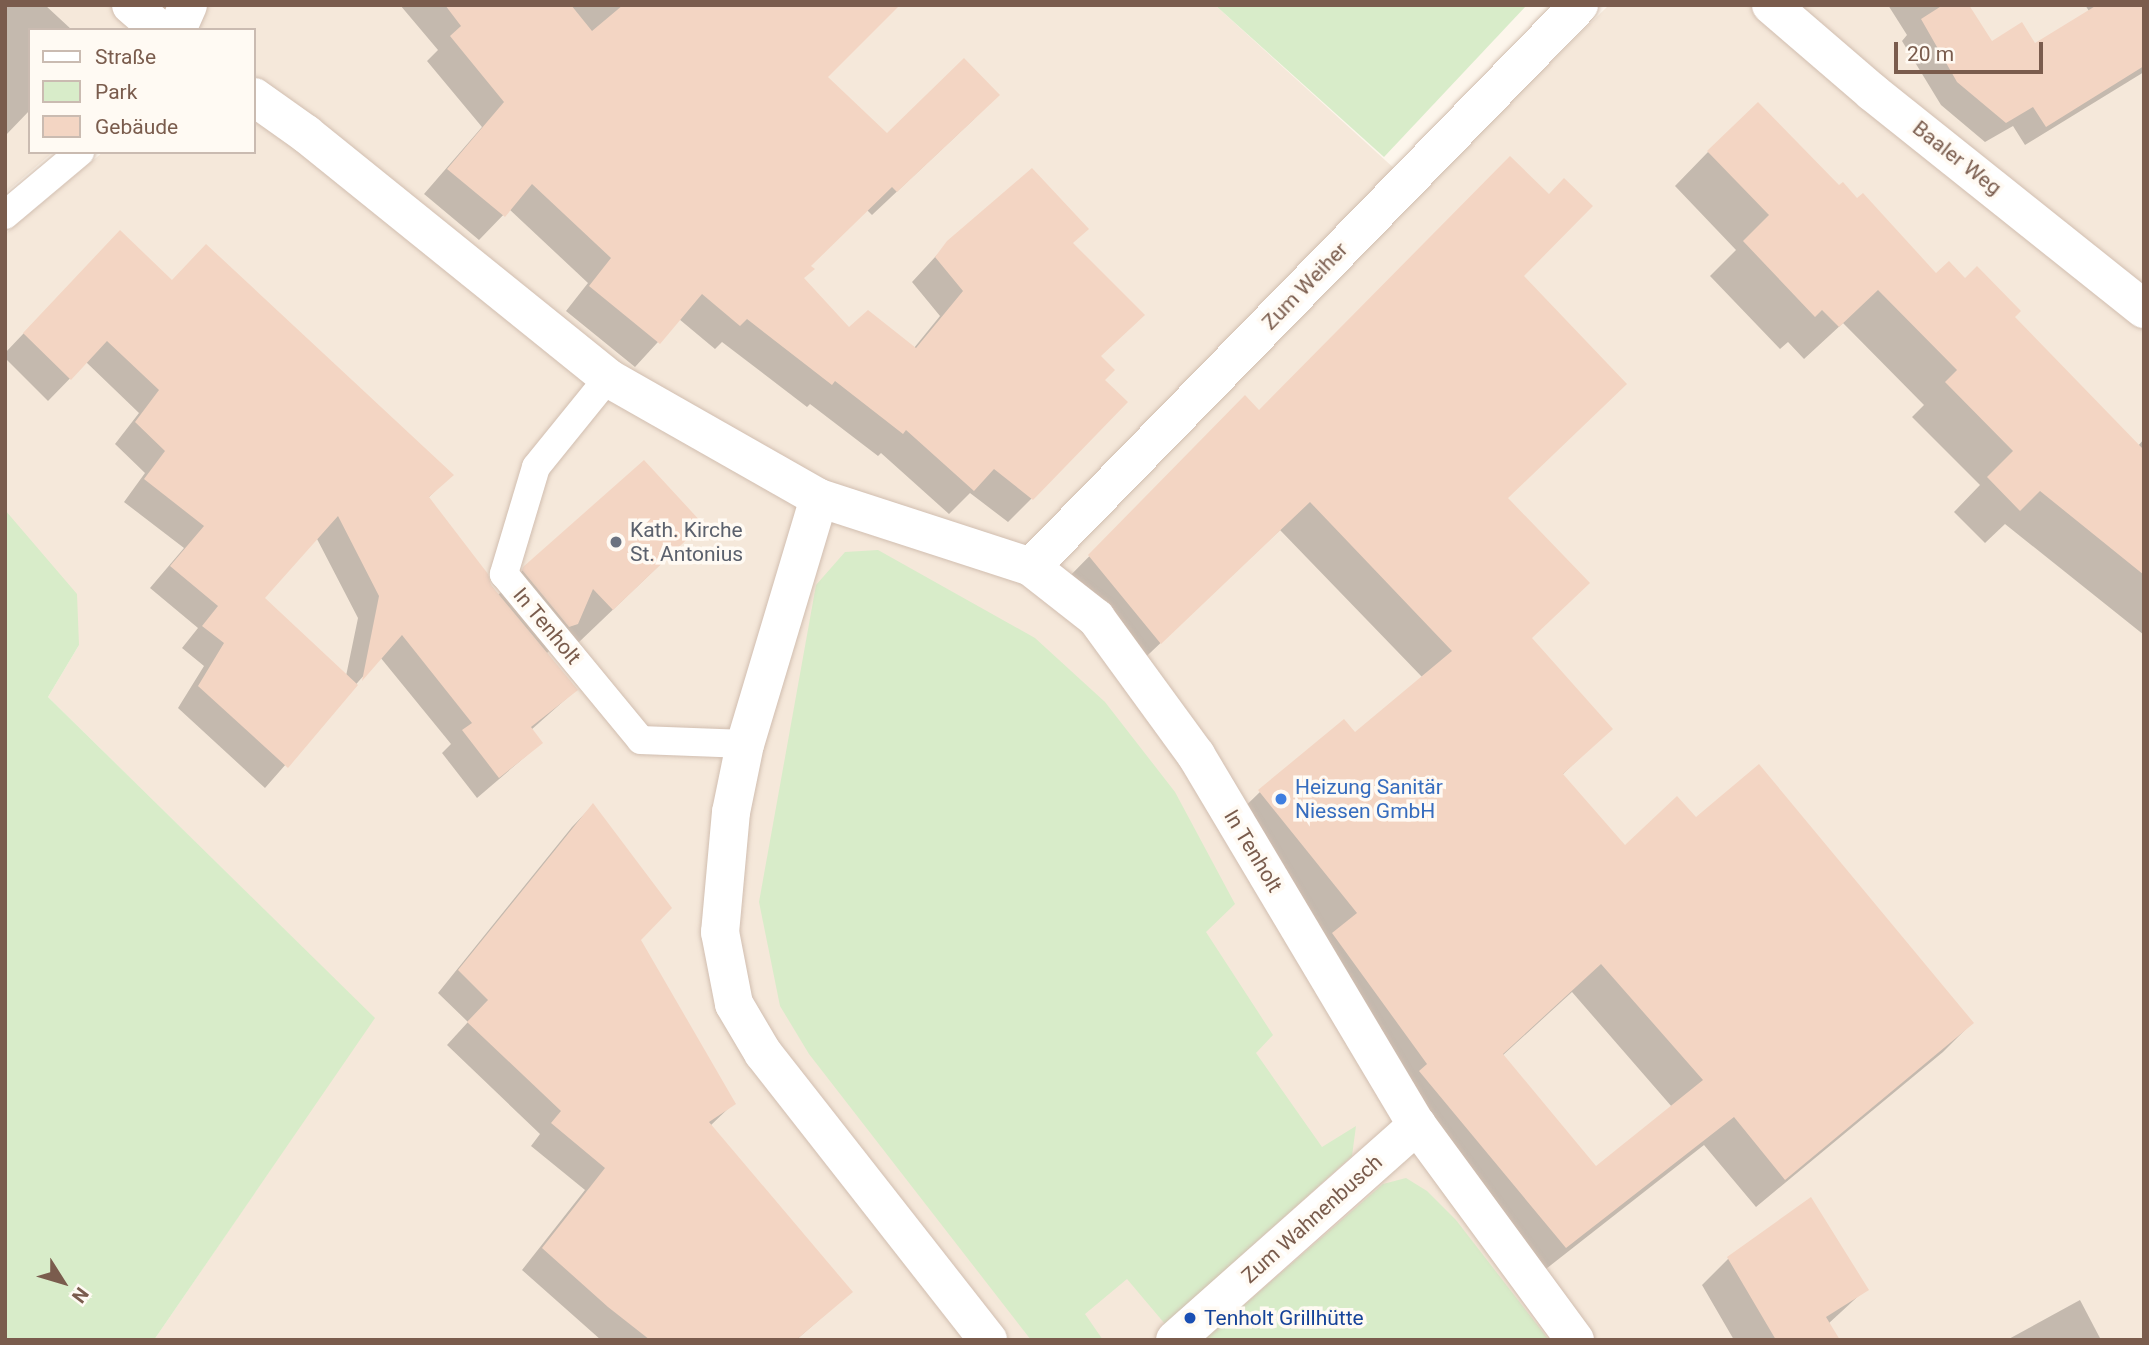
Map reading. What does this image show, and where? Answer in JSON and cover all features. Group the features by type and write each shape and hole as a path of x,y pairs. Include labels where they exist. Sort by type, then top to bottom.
{"street":[{"path":"131,5 158,28"},
{"path":"178,28 188,5"},
{"name":"Zum Weiher","path":"1031,566 1580,5"},
{"name":"Baaler Weg","path":"1771,5 1872,92 2144,309"},
{"name":"In Tenholt","path":"256,98 306,134 608,378 819,498 1031,566 1096,618 1196,755 1417,1125 1575,1340"},
{"path":"819,498 745,744 731,812 720,932 734,1004 763,1053 988,1340"},
{"name":"Zum Wahnenbusch","path":"1175,1340 1417,1125"}],"lane":[{"path":"5,215 78,154"},
{"name":"In Tenholt","path":"608,378 536,467 504,575 641,740 745,744"}],"shaded area":[{"path":"5,5 1215,5 1419,191 1609,5 2144,5 2144,1340 154,1340 374,1018 48,697 79,645 5,719 5,234 101,154 256,154 256,28 28,28 28,154 51,154 5,193"}],"green space":[{"path":"1215,5 1527,5 1384,157"},
{"path":"5,510 77,594 79,645 48,697 375,1018 154,1340 5,1340"},
{"path":"878,550 1035,638 1105,702 1175,792 1235,904 1206,932 1273,1035 1256,1053 1322,1147 1356,1126 1352,1156 1165,1324 1127,1279 1085,1314 1103,1340 1031,1340 809,1054 780,1006 759,902 816,585 845,552"},
{"path":"1406,1178 1427,1191 1456,1220 1549,1340 1204,1340 1383,1184"}],"building":[{"path":"445,5 571,5 592,31 623,5 900,5 828,77 887,133 964,58 1000,95 897,192 892,187 811,266 815,269 804,278 849,327 868,310 916,348 963,291 935,257 947,241 1032,168 1089,229 1073,243 1145,315 1101,356 1115,370 1105,380 1128,402 1033,500 994,469 974,491 906,430 903,434 835,381 832,385 747,319 740,326 702,294 660,344 589,286 611,258 532,184 505,217 447,169 504,102 450,36 461,26"},
{"path":"1943,5 1969,5 1992,41 2022,22 2035,43 2097,5 2144,5 2144,66 2046,127 2033,107 2006,123 1957,82 1921,19"},
{"path":"1758,102 1839,185 1843,182 1857,198 1863,193 1936,273 1949,261 1965,278 1977,266 2021,311 2015,317 2144,450 2144,575 2040,491 2020,511 1987,477 2013,451 1945,382 1957,370 1878,290 1839,327 1822,310 1815,317 1743,241 1769,215 1707,151"},
{"path":"1510,156 1549,194 1564,178 1593,206 1524,276 1627,384 1508,498 1590,583 1532,638 1613,729 1563,774 1625,845 1677,796 1696,817 1759,764 1974,1023 1785,1180 1734,1117 1566,1248 1419,1071 1427,1064 1332,933 1357,913 1258,790 1344,719 1355,732 1452,651 1310,502 1161,644 1088,555 1245,395 1259,410","holes":["1601,964 1703,1080 1596,1166 1503,1054"]},
{"path":"120,230 172,280 206,244 454,475 429,497 488,574 491,585 578,690 531,727 543,743 499,778 462,730 472,723 402,635 362,681 379,596 338,516 265,598 358,685 288,768 198,686 224,643 202,626 218,606 170,566 204,526 144,479 165,451 135,422 159,390 107,341 71,380 23,333"},
{"name":"Kath. Kirche St. Antonius","path":"644,460 703,524 613,610 593,589 578,624 569,627 522,570 523,567"},
{"path":"593,803 672,908 641,940 736,1104 709,1122 853,1292 796,1340 650,1340 608,1307 542,1248 605,1168 551,1123 561,1111 467,1022 488,1000 458,970"},
{"path":"1811,1197 1869,1290 1826,1317 1840,1340 1776,1340 1727,1257"}],"place":[{"name":"Kath. Kirche St. Antonius","path":"616,542"},
{"name":"Heizung Sanitär Niessen GmbH","path":"1281,799"},
{"name":"Tenholt Grillhütte","path":"1190,1318"}]}
